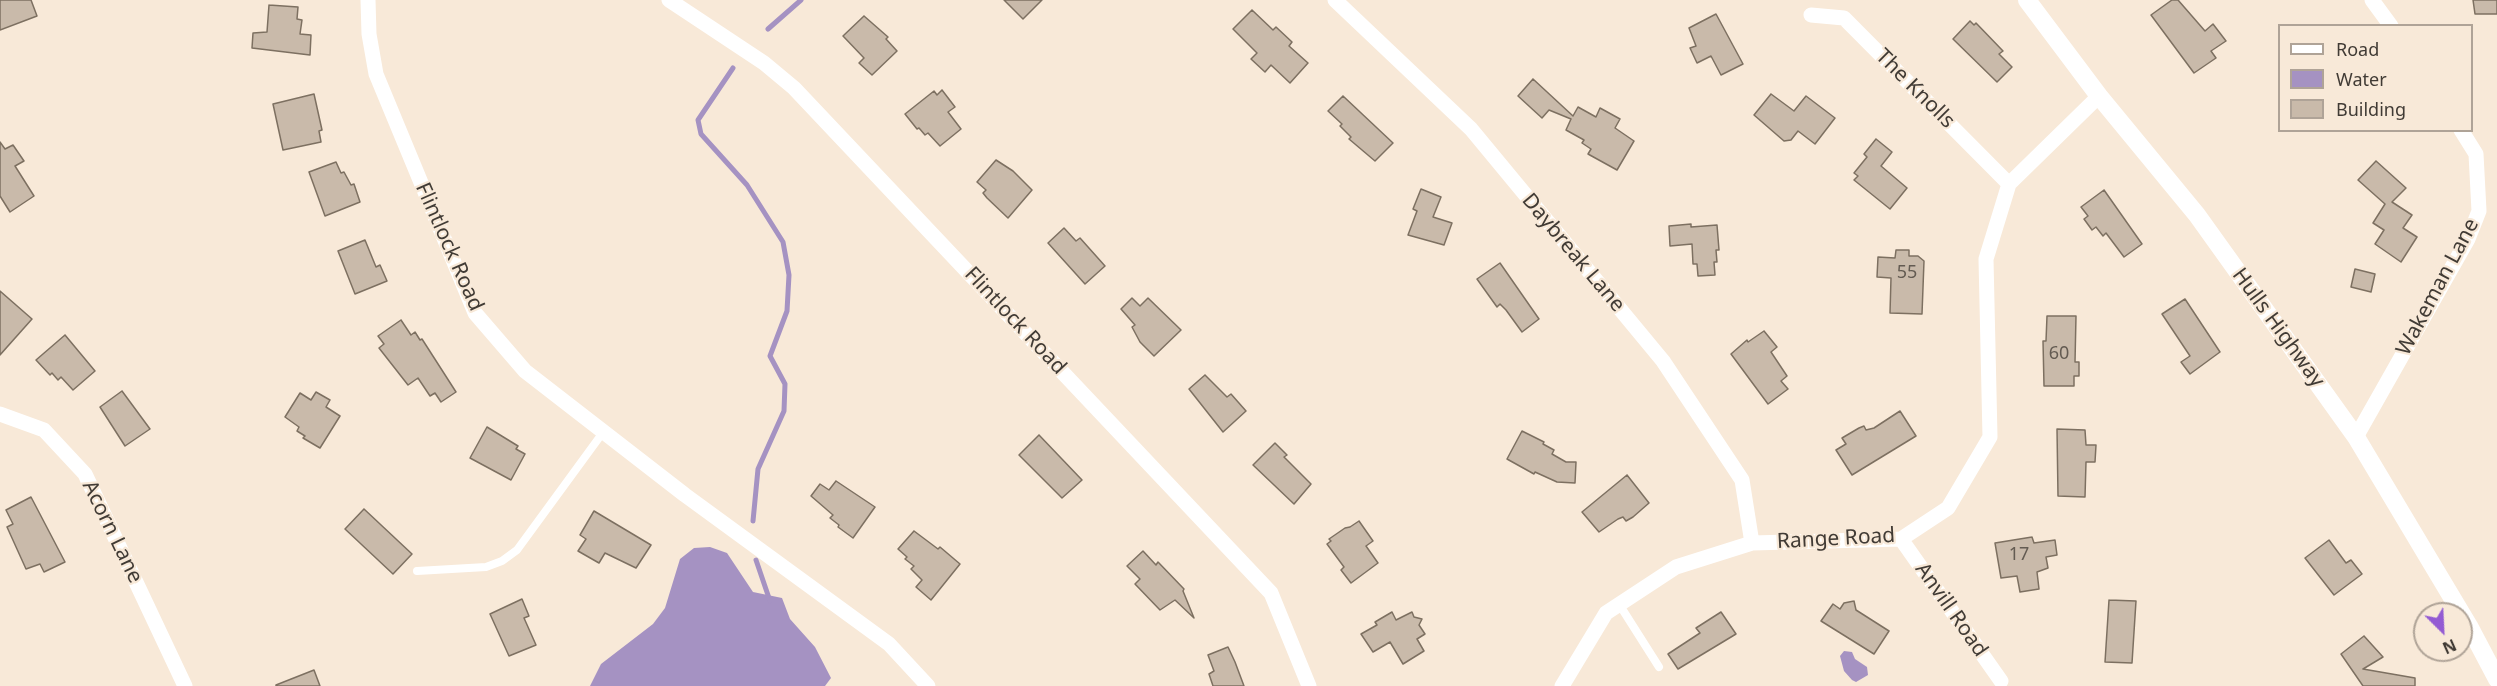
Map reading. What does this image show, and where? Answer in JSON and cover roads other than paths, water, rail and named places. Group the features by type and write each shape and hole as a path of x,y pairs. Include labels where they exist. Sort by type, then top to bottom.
{"street":[{"name":"Flintlock Road","path":"368,0 369,34 376,74 475,313 525,371 685,495 889,644 928,686"},
{"name":"Flintlock Road","path":"669,0 764,63 794,88 1271,593 1309,686"},
{"name":"Daybreak Lane","path":"1335,0 1471,129 1663,361 1742,480 1752,543"},
{"name":"Hulls Highway","path":"2027,0 2099,96 2197,215 2356,437 2469,626 2497,678"},
{"path":"2372,0 2390,24"},
{"name":"The Knolls","path":"1811,15 1844,18 2009,184"},
{"name":"Range Road","path":"1562,686 1606,613 1676,567 1752,543 1901,538 1948,508 1990,437 1986,259 2009,184 2099,96"},
{"name":"Wakeman Lane","path":"2356,437 2468,239 2479,211 2476,154 2462,132"},
{"name":"Acorn Lane","path":"0,414 44,430 85,474 185,686"},
{"name":"Anvill Road","path":"1901,538 2001,681"}],"lane":[{"path":"417,572 486,567 502,561 517,550 604,431"},
{"path":"1619,604 1659,667"}],"water":[{"path":"710,547 727,553 753,592 782,598 790,619 815,647 831,678 825,686 590,686 601,664 653,624 665,608 680,559 694,548"},
{"path":"1844,651 1852,652 1855,659 1867,667 1868,675 1856,682 1852,680 1844,671 1840,656"}],"waterway":[{"path":"768,29 801,0"},
{"path":"733,68 698,120 701,134 747,185 783,242 789,275 787,311 770,356 785,384 784,411 758,469 753,521"},
{"path":"756,560 770,601"}]}
